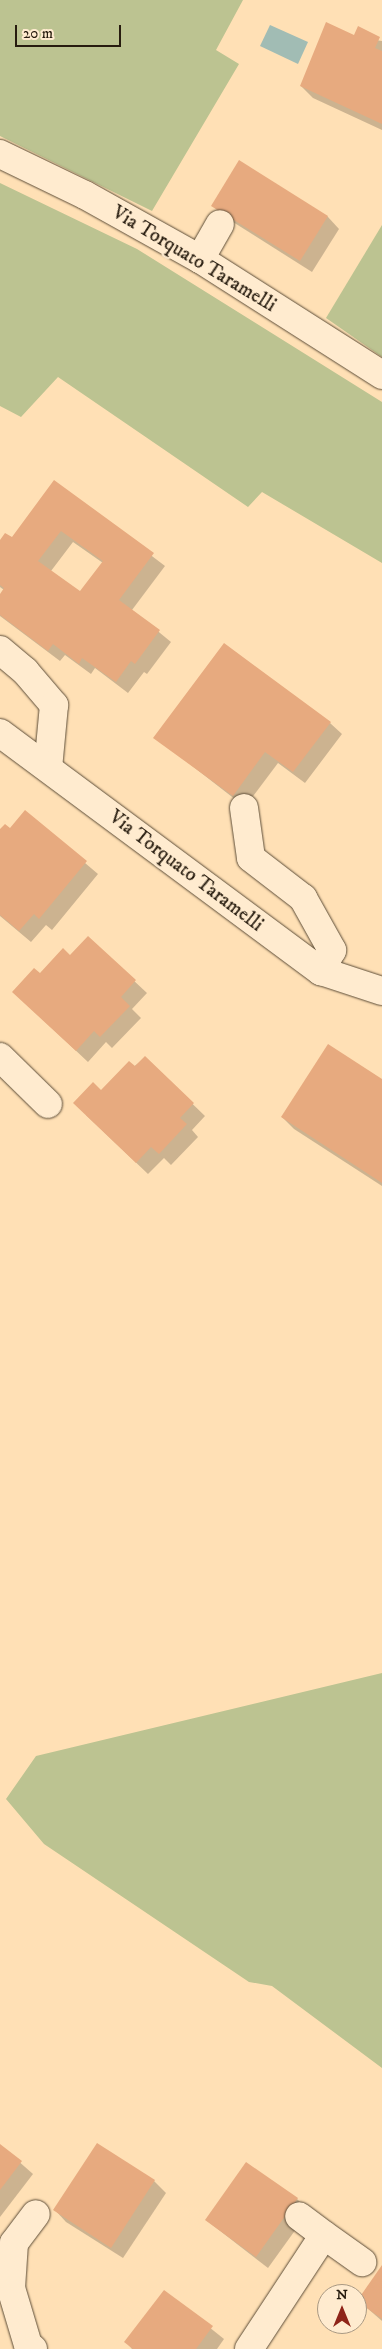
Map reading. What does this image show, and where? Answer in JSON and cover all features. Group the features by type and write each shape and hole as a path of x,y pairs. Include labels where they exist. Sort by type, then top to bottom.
{"street":[{"name":"Via Torquato Taramelli","path":"0,154 85,195 200,259 382,375"},
{"path":"200,259 220,224"},
{"path":"0,650 25,671 54,705 48,768"},
{"name":"Via Torquato Taramelli","path":"0,733 321,972 382,991"},
{"path":"244,808 251,858 303,898 332,950 321,972"},
{"path":"0,1057 48,1104"},
{"path":"33,2349 28,2345 11,2288 14,2243 36,2214"},
{"path":"250,2349 327,2236"}],"green space":[{"path":"0,0 243,0 216,50 239,64 152,211 0,136"},
{"path":"0,183 137,249 382,402 382,563 262,492 248,507 58,377 21,417 0,406"},
{"path":"382,225 382,357 326,318"},
{"path":"382,1673 382,2068 272,1986 249,1982 44,1844 6,1799 36,1756"}],"water":[{"path":"270,25 308,42 298,64 260,46"}],"building":[{"path":"326,22 354,35 358,26 380,37 375,48 382,51 382,124 300,86"},
{"path":"239,160 328,216 300,261 211,206"},
{"path":"54,480 154,553 119,600 160,630 135,664 131,661 116,682 82,658 79,664 53,644 48,651 0,615 0,594 4,588 0,585 0,540 5,533 12,537","holes":["61,531 103,561 80,591 38,561"]},
{"path":"224,643 331,722 293,772 265,752 233,796 153,738"},
{"path":"25,810 87,861 39,919 34,914 19,931 0,915 0,829 5,824 10,828"},
{"path":"88,936 136,980 121,997 130,1006 100,1037 94,1031 76,1051 12,992 34,968 40,973 63,948 70,955"},
{"path":"328,1044 382,1079 382,1183 281,1117"},
{"path":"145,1056 194,1103 180,1118 187,1124 159,1154 151,1147 136,1163 73,1103 93,1082 101,1090 129,1061 135,1066"},
{"path":"97,2143 155,2180 111,2248 53,2210"},
{"path":"0,2144 22,2161 0,2190"},
{"path":"246,2162 298,2198 256,2257 205,2220"},
{"path":"382,2265 382,2319 367,2308 367,2287"},
{"path":"164,2290 213,2326 196,2349 133,2349 124,2342"}]}
